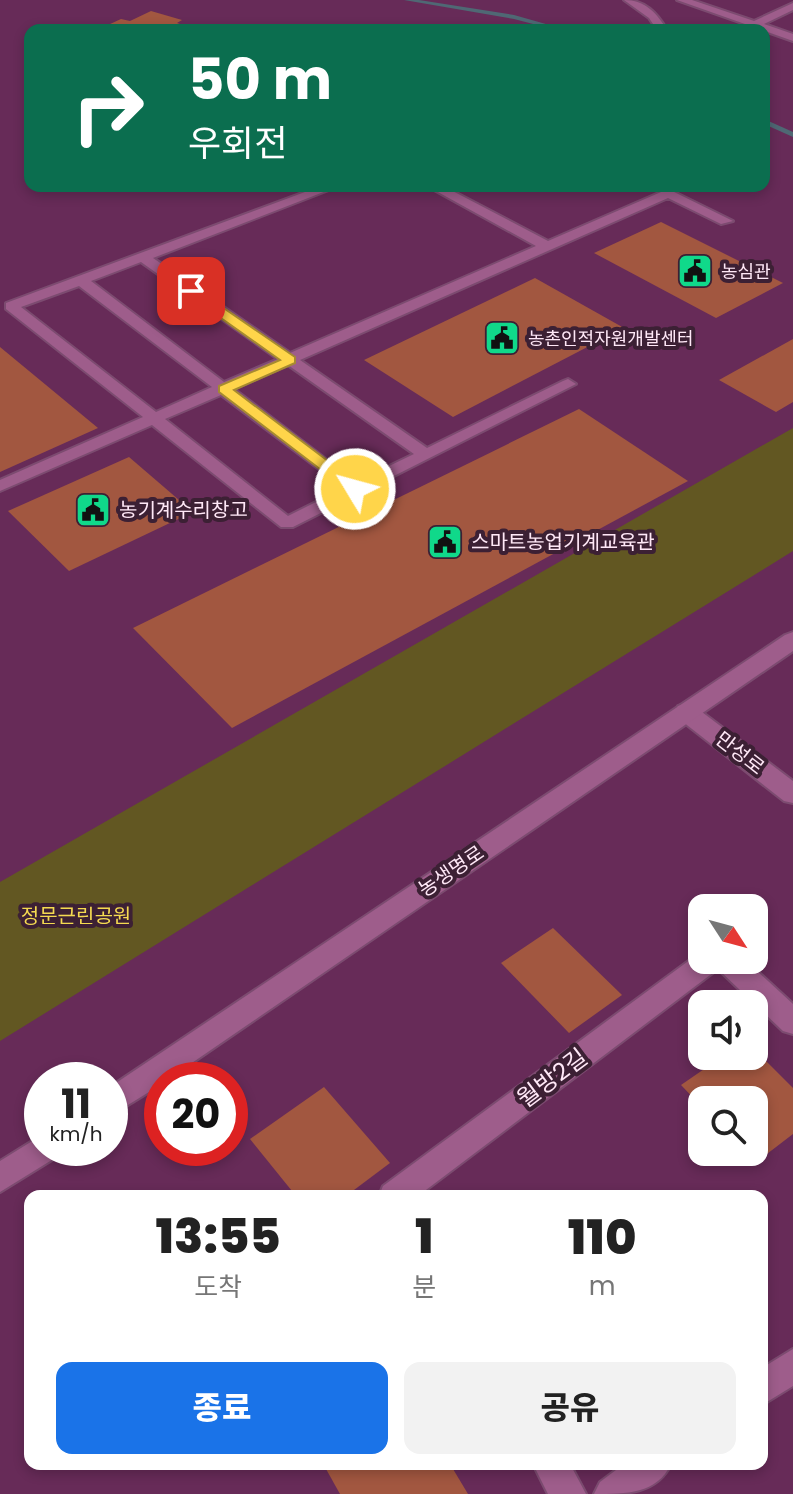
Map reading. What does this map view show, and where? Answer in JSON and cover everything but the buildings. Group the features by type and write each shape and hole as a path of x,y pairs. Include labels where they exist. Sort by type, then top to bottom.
{"street":[{"name":"농생명로","path":"128,1091 793,640"},
{"name":"만성로","path":"686,712 793,794"},
{"name":"월방2길","path":"402,1190 690,974"},
{"path":"742,974 793,1022"},
{"path":"0,1178 24,1162"},
{"path":"768,1384 793,1366"},
{"path":"554,1470 568,1494"},
{"path":"612,1494 646,1470"}],"lane":[{"path":"629,0 653,16 658,24"},
{"path":"682,0 751,24"},
{"path":"756,24 793,6"},
{"path":"770,30 793,38"},
{"path":"317,192 11,306 287,523 568,384"},
{"path":"444,192 547,246"},
{"path":"0,486 668,193 726,221"},
{"path":"142,257 425,454"},
{"path":"80,280 355,489"}],"green space":[{"name":"정문근린공원","path":"793,428 793,551 0,1041 0,882"}],"waterway":[{"path":"407,0 541,24"},
{"path":"770,124 793,135"}],"place":[{"name":"농심관","path":"695,271"},
{"name":"농촌인적자원개발센터","path":"502,338"},
{"name":"농기계수리창고","path":"93,510"},
{"name":"스마트농업기계교육관","path":"445,542"}],"route":[{"path":"191,291 290,360 224,389 355,489"}]}
